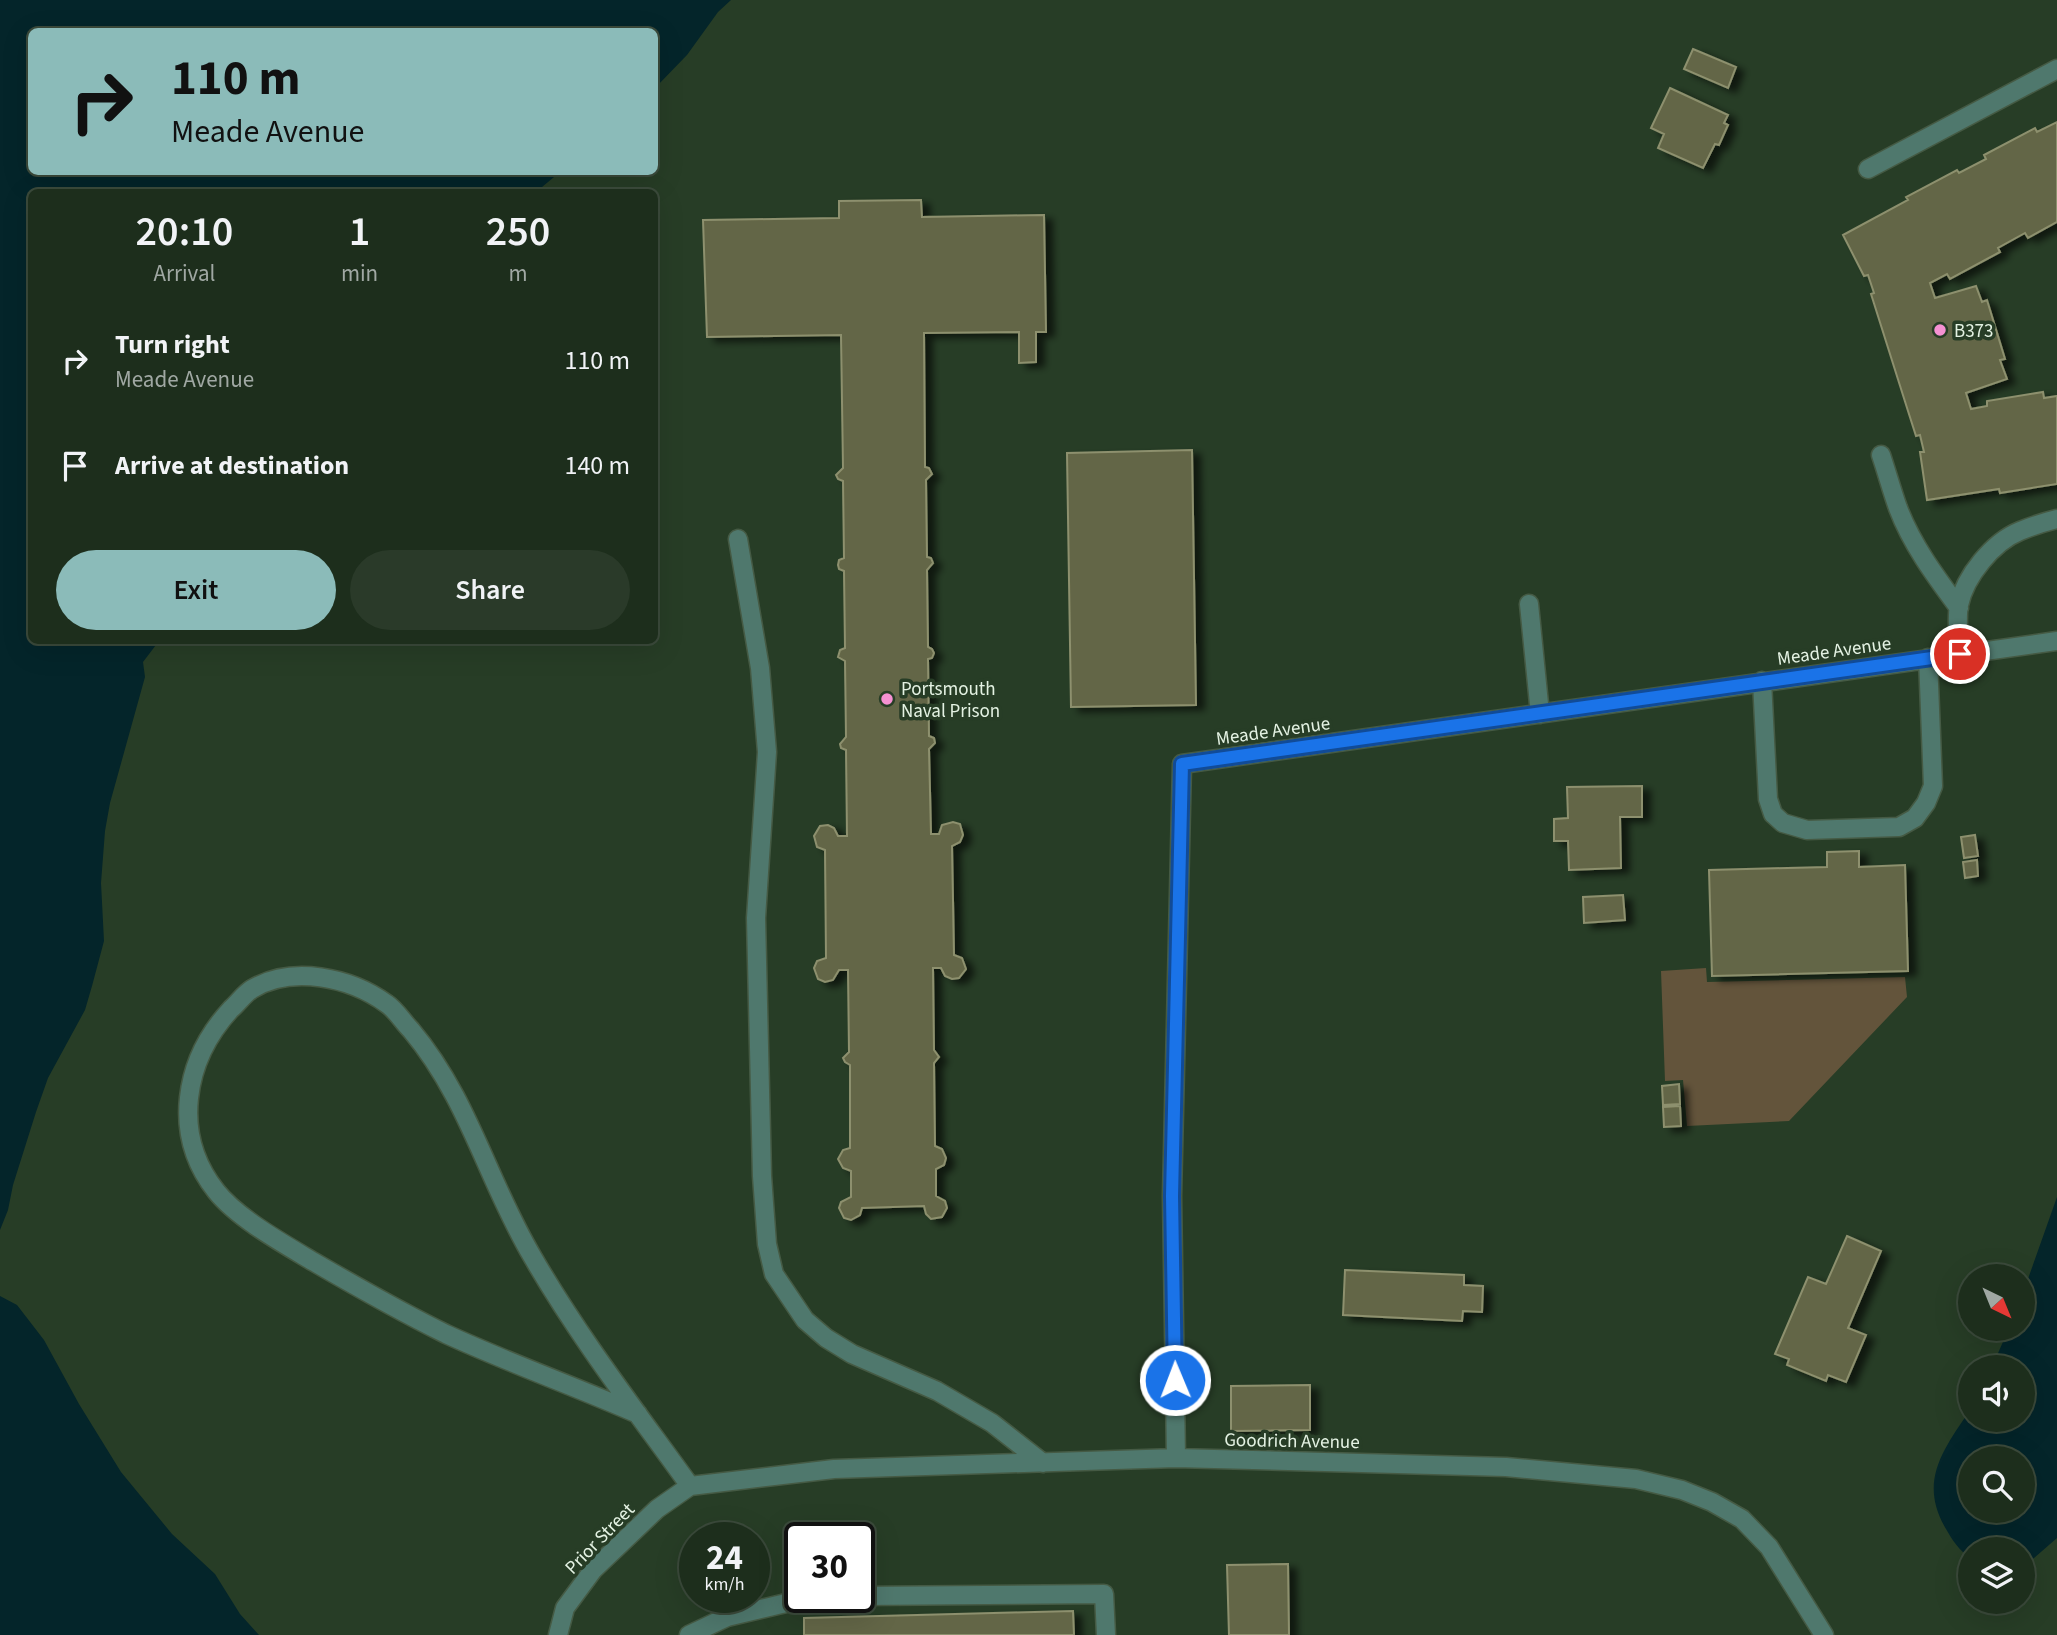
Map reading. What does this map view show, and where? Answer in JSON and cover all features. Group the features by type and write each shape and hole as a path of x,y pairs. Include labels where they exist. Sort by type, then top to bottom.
{"street":[{"path":"1868,169 2057,69"},
{"path":"1881,455 1899,510 1911,534 1930,570 1958,608"},
{"path":"1960,654 1958,608 1963,589 1973,574 2000,545 2018,531 2057,519"},
{"path":"738,539 760,668 767,752 756,918 762,1176 766,1244 774,1274 805,1320 826,1338 852,1354 937,1391 992,1423 1043,1463"},
{"path":"1529,604 1540,714"},
{"name":"Meade Avenue","path":"1176,1458 1172,1196 1182,764 2057,641"},
{"path":"1762,681 1768,799 1773,814 1783,823 1807,830 1899,827 1915,818 1926,803 1933,786 1928,658"},
{"path":"638,1413 445,1333 267,1234 219,1195 206,1177 188,1131 190,1089 196,1061 215,1027 250,990 279,978 308,976 335,980 362,989 389,1005 443,1071 461,1103 508,1212 532,1257 690,1486"},
{"name":"Goodrich Avenue","path":"690,1486 834,1469 1176,1458 1506,1467 1636,1479 1682,1490 1712,1502 1742,1520 1769,1547 1824,1635"},
{"name":"Prior Street","path":"558,1635 565,1608 593,1570 657,1509 690,1486"},
{"path":"875,1596 1104,1594 1106,1635"},
{"path":"689,1635 727,1617 784,1603"}],"shaded area":[{"path":"1706,968 1707,982 1905,977 1907,997 1789,1121 1687,1126 1683,1080 1665,1081 1661,971"}],"water":[{"path":"0,0 731,0 718,12 687,55 658,85 658,28 28,28 28,175 556,175 540,189 28,189 28,644 157,644 143,662 145,677 110,803 101,883 104,941 92,986 85,1010 48,1078 0,1230"},
{"path":"2057,1197 2057,1538 2035,1557 2035,1537 1958,1537 1958,1547 1938,1512 1934,1496 1937,1467 1958,1428 1958,1432 2035,1432 2035,1355 1997,1355 2003,1341 2035,1341 2033,1264"},
{"path":"0,1296 17,1305 44,1340 121,1472 172,1534 215,1574 240,1614 259,1635 0,1635"}],"building":[{"path":"1693,49 1736,67 1728,88 1684,69"},
{"path":"1670,88 1728,115 1724,123 1728,125 1719,145 1715,144 1703,168 1658,148 1664,134 1651,128"},
{"name":"B373","path":"2057,122 2057,222 2028,238 2025,233 1998,248 2000,252 1950,279 1947,274 1930,283 1935,298 1976,286 1982,302 1987,300 2005,359 2000,360 2007,379 1966,393 1971,409 1987,406 1987,401 2043,392 2044,398 2057,396 2057,484 2000,493 1999,489 1927,500 1920,452 1924,452 1920,435 1916,436 1871,294 1874,293 1868,275 1864,276 1843,235 1908,200 1906,197 1957,170 1959,173 1986,159 1984,155 2035,128 2037,132"},
{"name":"Portsmouth Naval Prison","path":"921,200 922,217 1044,215 1046,332 1036,332 1036,362 1019,363 1019,332 924,333 925,467 929,468 932,474 926,480 927,557 931,558 933,563 927,570 928,647 934,653 932,658 928,659 929,736 934,738 935,743 929,749 931,834 939,834 942,825 953,822 960,824 963,835 960,842 952,846 954,955 962,958 966,969 959,978 952,979 945,976 941,968 933,968 934,1050 939,1057 934,1063 935,1146 942,1149 946,1158 944,1165 936,1169 936,1196 945,1201 947,1208 942,1217 931,1219 924,1206 862,1208 860,1215 851,1220 844,1218 839,1208 841,1202 851,1197 851,1171 843,1168 838,1159 843,1150 850,1148 850,1065 843,1058 849,1052 848,970 839,970 833,980 825,982 818,979 814,968 817,961 826,958 825,850 817,847 814,836 820,826 828,825 834,828 838,836 847,836 846,750 841,748 840,744 846,737 845,661 838,657 840,650 845,648 844,571 839,569 838,565 839,560 844,558 843,481 836,475 843,468 841,335 707,337 703,220 839,218 839,201"},
{"path":"1192,450 1196,705 1071,707 1067,453"},
{"path":"1642,786 1642,817 1620,817 1621,868 1569,870 1568,841 1554,841 1554,819 1568,818 1567,787"},
{"path":"1975,835 1978,856 1964,858 1961,837"},
{"path":"1859,851 1859,867 1905,865 1908,971 1712,976 1709,870 1827,867 1827,852"},
{"path":"1977,860 1978,876 1965,878 1963,862"},
{"path":"1623,895 1625,920 1584,923 1583,897"},
{"path":"1679,1084 1680,1104 1663,1105 1662,1086"},
{"path":"1680,1106 1681,1126 1664,1127 1663,1107"},
{"path":"1847,1236 1881,1251 1848,1328 1866,1335 1846,1382 1828,1375 1826,1381 1787,1365 1789,1359 1775,1354 1808,1277 1826,1284"},
{"path":"1345,1270 1464,1275 1464,1285 1483,1286 1482,1312 1463,1311 1462,1321 1343,1315"},
{"path":"1310,1385 1310,1430 1231,1431 1231,1386"},
{"path":"1288,1564 1289,1635 1229,1635 1227,1565"},
{"path":"1073,1611 1074,1635 804,1635 804,1618"}],"place":[{"name":"B373","path":"1940,330"},
{"name":"Portsmouth Naval Prison","path":"887,699"}],"route":[{"path":"1175,1380 1172,1196 1182,764 1960,654"}]}
